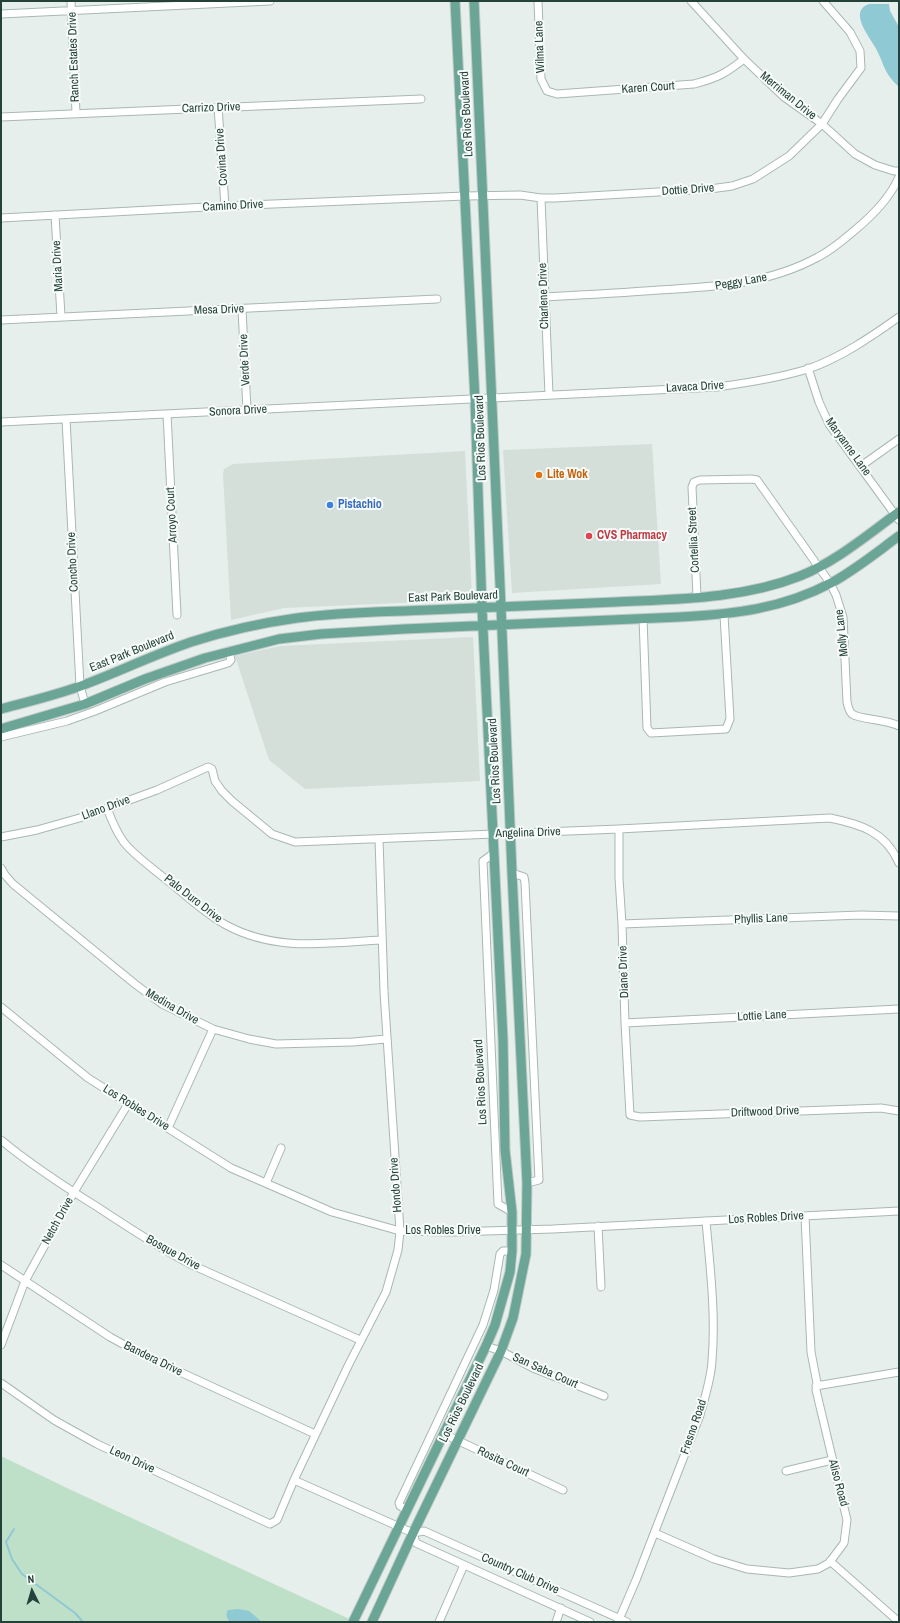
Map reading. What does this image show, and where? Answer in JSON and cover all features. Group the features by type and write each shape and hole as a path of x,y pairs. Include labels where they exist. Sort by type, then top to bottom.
{"main road":[{"name":"Los Rios Boulevard","path":"353,1622 486,1346 502,1301 510,1272 512,1251 512,1212 505,1150 503,1039 482,608 475,400 455,1"},
{"name":"Los Rios Boulevard","path":"372,1622 413,1533 501,1351 513,1318 526,1254 527,1183 510,834 502,607 495,485 474,1"},
{"path":"477,486 495,485"},
{"name":"East Park Boulevard","path":"1,709 40,699 80,686 162,652 194,641 240,629 298,618 374,612 642,601 749,592 784,582 818,567 847,550 898,516"},
{"path":"1,728 85,704 182,665 229,651 301,636 404,629 724,614 754,610 784,602 830,583 861,564 899,536"},
{"path":"642,601 643,618"},
{"path":"298,618 301,636"},
{"path":"489,740 506,742"}],"street":[{"name":"Ranch Estates Drive","path":"72,1 76,112"},
{"path":"1,14 270,1"},
{"name":"Wilma Lane","path":"538,1 541,79 547,92"},
{"name":"Merriman Drive","path":"691,1 744,59 784,97 822,124 855,154 875,165 894,171 899,171"},
{"name":"Dottie Drive","path":"465,196 520,195 541,198 710,189 732,186 753,179 783,160 805,142 822,124 861,68 860,51 850,32 825,2"},
{"name":"Karen Court","path":"547,92 557,94 694,84 725,74 744,59"},
{"name":"Carrizo Drive","path":"1,116 421,99"},
{"name":"Covina Drive","path":"218,108 225,206"},
{"name":"Peggy Lane","path":"544,297 740,284 767,278 794,269 819,257 839,244 862,225 882,203 895,186 899,177"},
{"name":"Camino Drive","path":"1,218 225,206 465,196"},
{"name":"Charlene Drive","path":"541,198 549,395"},
{"name":"Maria Drive","path":"55,215 60,316"},
{"name":"Mesa Drive","path":"1,320 437,299"},
{"name":"Verde Drive","path":"242,309 247,410"},
{"name":"Lavaca Drive","path":"475,400 717,387 750,383 808,368 870,338 899,317"},
{"name":"Maryanne Lane","path":"808,368 819,402 829,424 898,516"},
{"name":"Sonora Drive","path":"1,422 475,400"},
{"name":"Arroyo Court","path":"167,414 177,615"},
{"name":"Concho Drive","path":"66,419 80,686 85,704"},
{"path":"861,466 899,439"},
{"name":"Cortellia Street","path":"697,597 692,487 694,482 707,480 757,480"},
{"name":"Molly Lane","path":"757,480 830,583 836,595 843,617 847,702 849,710 856,715 886,721 899,726"},
{"path":"643,618 647,728 651,733 726,729 730,719 724,614"},
{"path":"1,737 67,721 165,682 228,662 231,660 229,651"},
{"name":"Angelina Drive","path":"208,767 212,769 215,781 222,791 272,834 295,842 510,834 830,818 861,825 877,835 888,846 899,863"},
{"name":"Llano Drive","path":"1,837 37,830 82,817 157,790 208,767"},
{"name":"Palo Duro Drive","path":"106,808 123,842 135,853 207,913 246,935 267,941 288,944 381,940"},
{"name":"Diane Drive","path":"619,829 618,878 622,924 630,1115"},
{"name":"Hondo Drive","path":"270,1524 277,1520 315,1434 360,1340 386,1292 398,1250 400,1231 386,1039 381,940 379,839"},
{"name":"Los Rios Boulevard","path":"494,853 483,861 498,1204 512,1212"},
{"name":"Medina Drive","path":"1,868 13,884 135,984 162,1004 214,1030 249,1040 282,1044 353,1042 386,1039"},
{"name":"Phyllis Lane","path":"622,924 861,915 899,916"},
{"name":"Los Robles Drive","path":"1,1007 88,1078 232,1168 332,1212 400,1231 452,1232 512,1230 899,1211"},
{"name":"Lottie Lane","path":"625,1023 899,1009"},
{"path":"168,1128 214,1030"},
{"name":"Netch Drive","path":"1,1345 25,1281 74,1192 128,1104"},
{"name":"Driftwood Drive","path":"630,1115 640,1117 881,1108 899,1111"},
{"name":"Bosque Drive","path":"1,1140 74,1192 167,1252 192,1265 360,1340"},
{"path":"266,1183 280,1148"},
{"name":"Aliso Road","path":"654,1533 714,1559 747,1569 789,1573 806,1572 818,1569 829,1563 844,1543 847,1520 816,1386 817,1383 812,1352 805,1216"},
{"name":"Fresno Road","path":"619,1620 700,1415 712,1363 714,1333 706,1221"},
{"path":"598,1226 600,1287"},
{"name":"Los Rios Boulevard","path":"407,1510 400,1506 400,1503 483,1325 494,1290 500,1254 504,1251 512,1251"},
{"name":"Bandera Drive","path":"1,1265 110,1337 141,1354 315,1434"},
{"name":"San Saba Court","path":"486,1346 501,1351 533,1368 604,1396"},
{"path":"816,1386 899,1372"},
{"name":"Leon Drive","path":"1,1383 54,1420 97,1444 270,1524"},
{"name":"Rosita Court","path":"444,1434 563,1490"},
{"path":"786,1471 832,1460"},
{"name":"Country Club Drive","path":"294,1480 413,1533 424,1530 619,1620 627,1622"},
{"name":"Country Club Drive","path":"413,1533 416,1543 590,1622"},
{"path":"830,1560 899,1622"},
{"path":"439,1622 464,1565"},
{"path":"556,1622 561,1608"}],"shaded area":[{"path":"652,444 661,584 512,593 503,450"},
{"path":"465,451 472,596 468,600 284,608 231,620 223,474 224,469 233,464"},
{"path":"473,637 480,781 305,789 269,760 235,656 280,646"}],"green space":[{"path":"1,1456 67,1488 356,1622 1,1622"}],"water":[{"path":"869,4 889,4 890,11 899,27 899,87 889,76 862,24 860,12 863,7"},
{"path":"238,1609 249,1611 262,1622 230,1622 227,1616 228,1610"}],"waterway":[{"path":"14,1529 6,1542 12,1559 22,1574 75,1613 83,1622"}],"place":[{"name":"Lite Wok","path":"539,475"},
{"name":"Pistachio","path":"330,505"},
{"name":"CVS Pharmacy","path":"589,536"}]}
